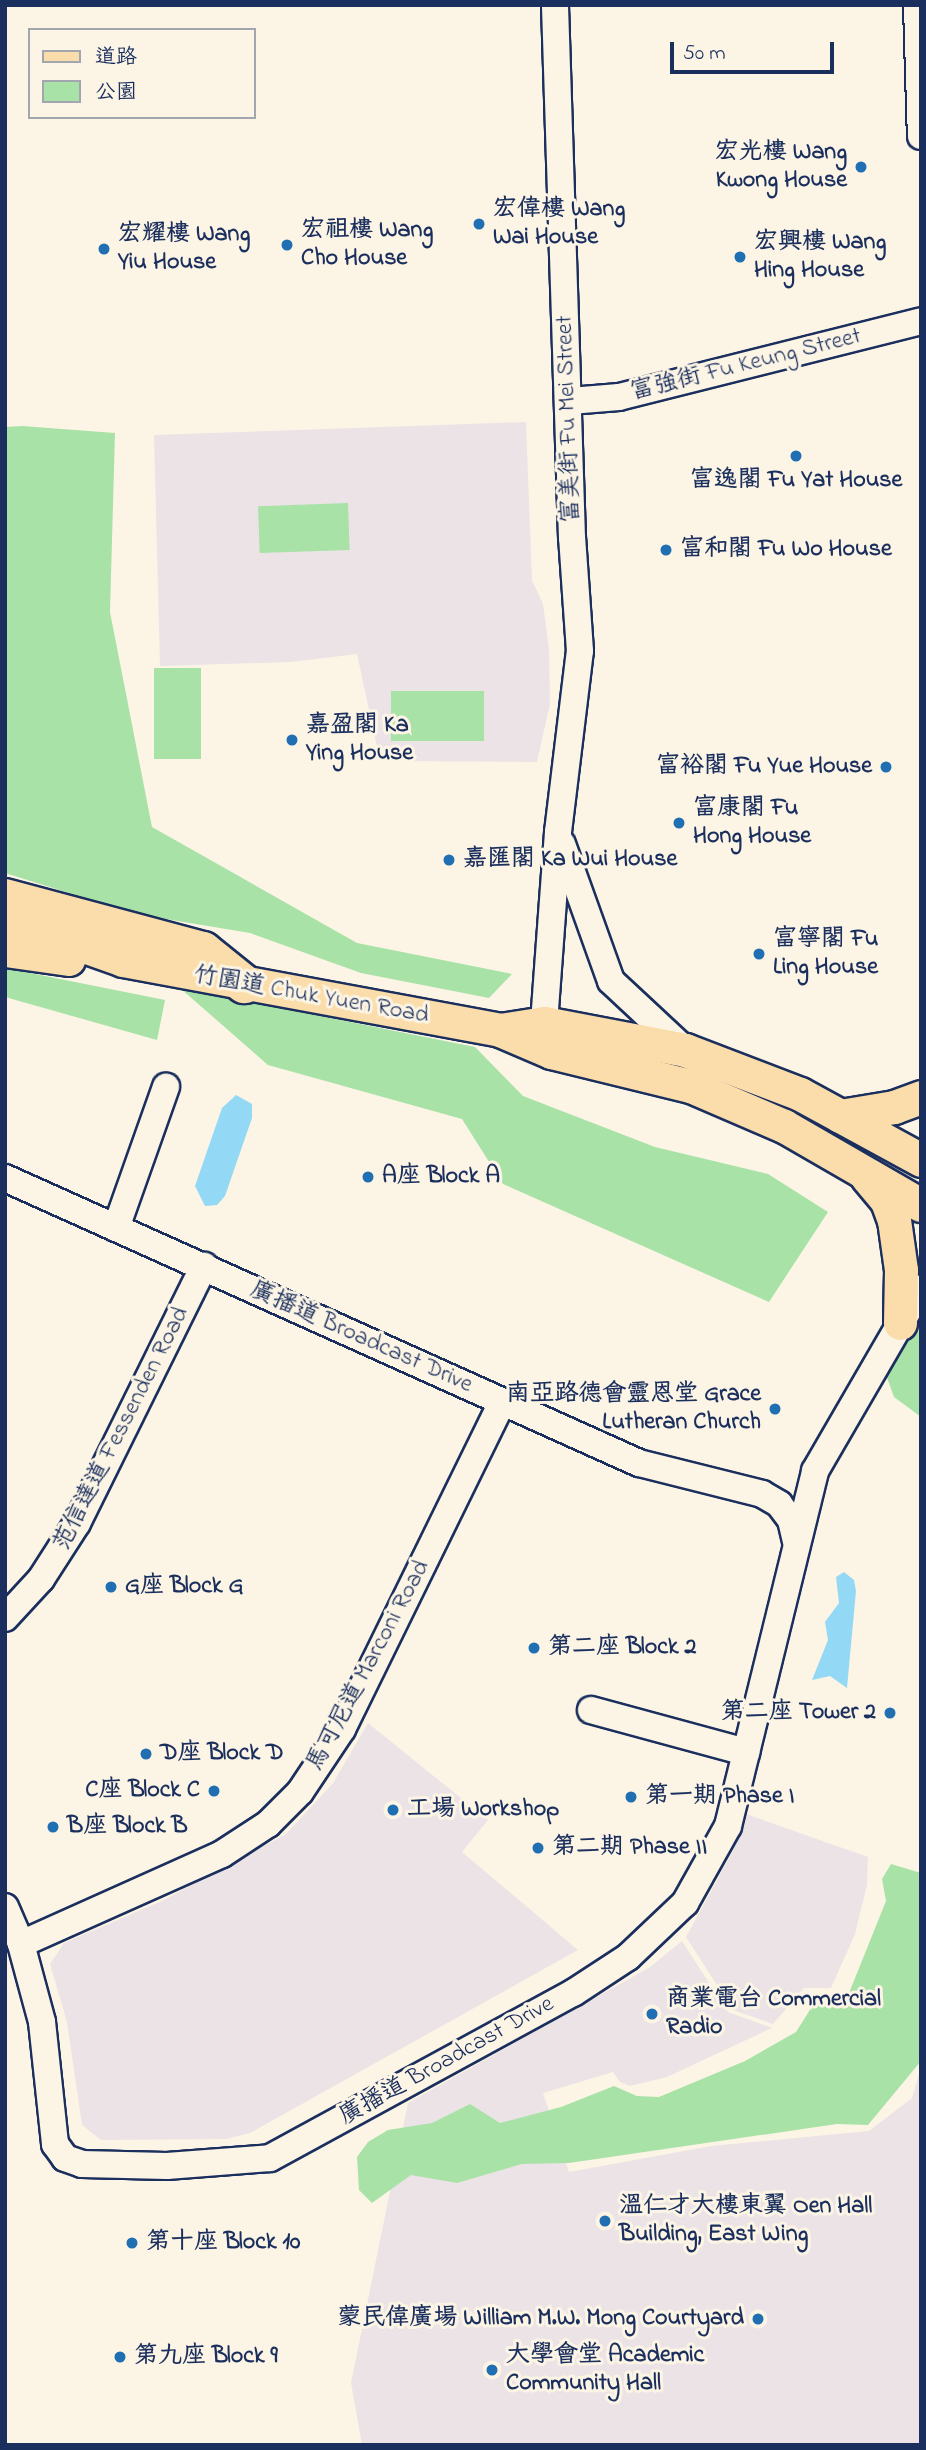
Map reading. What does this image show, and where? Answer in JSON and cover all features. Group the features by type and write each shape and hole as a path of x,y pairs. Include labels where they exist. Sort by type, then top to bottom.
{"highway":[{"path":"5,898 203,951 244,984"}],"main road":[{"name":"竹園道 Chuk Yuen Road","path":"5,926 61,938 123,960 244,984 500,1030 685,1050 800,1094 921,1160"},
{"name":"竹園道 Chuk Yuen Road","path":"5,950 54,959 123,960"},
{"name":"竹園道 Chuk Yuen Road","path":"547,1037 691,1086 784,1126 921,1205"},
{"path":"840,1116 894,1107 921,1097"},
{"path":"853,1164 874,1182 894,1220 910,1316"}],"street":[{"name":"富美街 Fu Mei Street","path":"547,1037 558,832 580,651 555,5"},
{"path":"917,5 921,136"},
{"name":"富強街 Fu Keung Street","path":"570,401 619,397 921,321"},
{"name":"富美街 Fu Mei Street","path":"558,832 611,981 685,1050"},
{"path":"116,1228 166,1087"},
{"name":"廣播道 Broadcast Drive","path":"5,1178 639,1463 762,1494 779,1504 791,1520 796,1541"},
{"name":"范信達道 Fessenden Road","path":"5,1618 41,1579 77,1523 204,1266"},
{"name":"廣播道 Broadcast Drive","path":"5,1907 21,1944 45,2042 55,2144 65,2158 82,2164 167,2166 270,2158 573,1993 639,1949 677,1913 705,1873 728,1826 815,1471 910,1316 921,1288"},
{"name":"馬可尼道 Marconi Road","path":"21,1944 222,1854 268,1824 300,1792 342,1730 502,1402"},
{"path":"762,1494 793,1485 815,1471"},
{"path":"591,1710 746,1752"}],"shaded area":[{"path":"526,422 532,580 543,604 549,649 550,704 537,762 380,761 357,654 291,662 160,666 154,435"},
{"path":"368,1723 488,1820 462,1852 578,1950 250,2133 226,2139 101,2140 82,2125 67,2022 50,1964 64,1943 164,1900 286,1834 333,1783"},
{"path":"746,1814 868,1857 867,1885 855,1934 831,1988 804,1988 773,2024 733,2010 686,1937 733,1851"},
{"path":"682,1941 728,2012 772,2028 667,2077 630,2086 620,2082 613,2072 543,2093 569,2172 711,2146 869,2131 912,2098 921,2067 921,2445 362,2445 351,2383 408,2103 650,1967"}],"green space":[{"path":"5,427 115,433 110,612 152,827 357,943 512,974 489,998 361,973 250,933 136,914 5,873"},
{"path":"348,503 350,550 260,553 258,506"},
{"path":"154,668 201,668 201,759 154,759"},
{"path":"391,691 484,691 484,741 391,741"},
{"path":"5,968 165,1000 157,1040 5,997"},
{"path":"180,988 475,1047 523,1096 655,1147 768,1174 828,1212 769,1302 503,1184 462,1119 268,1065"},
{"path":"921,1319 921,1417 894,1397 886,1375 887,1363"},
{"path":"891,1864 921,1873 921,2061 868,2125 837,2124 569,2163 522,2164 457,2183 411,2175 372,2203 359,2190 357,2157 368,2142 388,2130 432,2123 470,2104 500,2123 561,2107 614,2086 637,2096 659,2097 745,2061 796,2032 813,2005 847,1998 886,1901 882,1879"}],"water":[{"path":"236,1095 252,1104 252,1118 225,1196 217,1205 205,1206 195,1186 222,1108"},
{"path":"844,1572 854,1580 856,1591 847,1688 830,1676 812,1680 828,1640 825,1622 839,1603 836,1577"}],"place":[{"name":"宏光樓 Wang Kwong House","path":"861,167"},
{"name":"宏偉樓 Wang Wai House","path":"479,224"},
{"name":"宏祖樓 Wang Cho House","path":"287,245"},
{"name":"宏耀樓 Wang Yiu House","path":"104,249"},
{"name":"宏興樓 Wang Hing House","path":"740,257"},
{"name":"富逸閣 Fu Yat House","path":"796,456"},
{"name":"富和閣 Fu Wo House","path":"666,550"},
{"name":"嘉盈閣 Ka Ying House","path":"292,740"},
{"name":"富裕閣 Fu Yue House","path":"886,767"},
{"name":"富康閣 Fu Hong House","path":"679,823"},
{"name":"嘉匯閣 Ka Wui House","path":"449,860"},
{"name":"富寧閣 Fu Ling House","path":"759,954"},
{"name":"A座 Block A","path":"368,1177"},
{"name":"南亞路德會靈恩堂 Grace Lutheran Church","path":"775,1409"},
{"name":"G座 Block G","path":"111,1587"},
{"name":"第二座 Block 2","path":"534,1648"},
{"name":"第二座 Tower 2","path":"890,1713"},
{"name":"D座 Block D","path":"146,1754"},
{"name":"C座 Block C","path":"214,1791"},
{"name":"第一期 Phase I","path":"631,1797"},
{"name":"工場 Workshop","path":"393,1810"},
{"name":"B座 Block B","path":"53,1827"},
{"name":"第二期 Phase II","path":"538,1848"},
{"name":"商業電台 Commercial Radio","path":"652,2014"},
{"name":"溫仁才大樓東翼 Oen Hall Building, East Wing","path":"605,2221"},
{"name":"第十座 Block 10","path":"132,2243"},
{"name":"蒙民偉廣場 William M.W. Mong Courtyard","path":"758,2319"},
{"name":"第九座 Block 9","path":"120,2357"},
{"name":"大學會堂 Academic Community Hall","path":"492,2370"}]}
